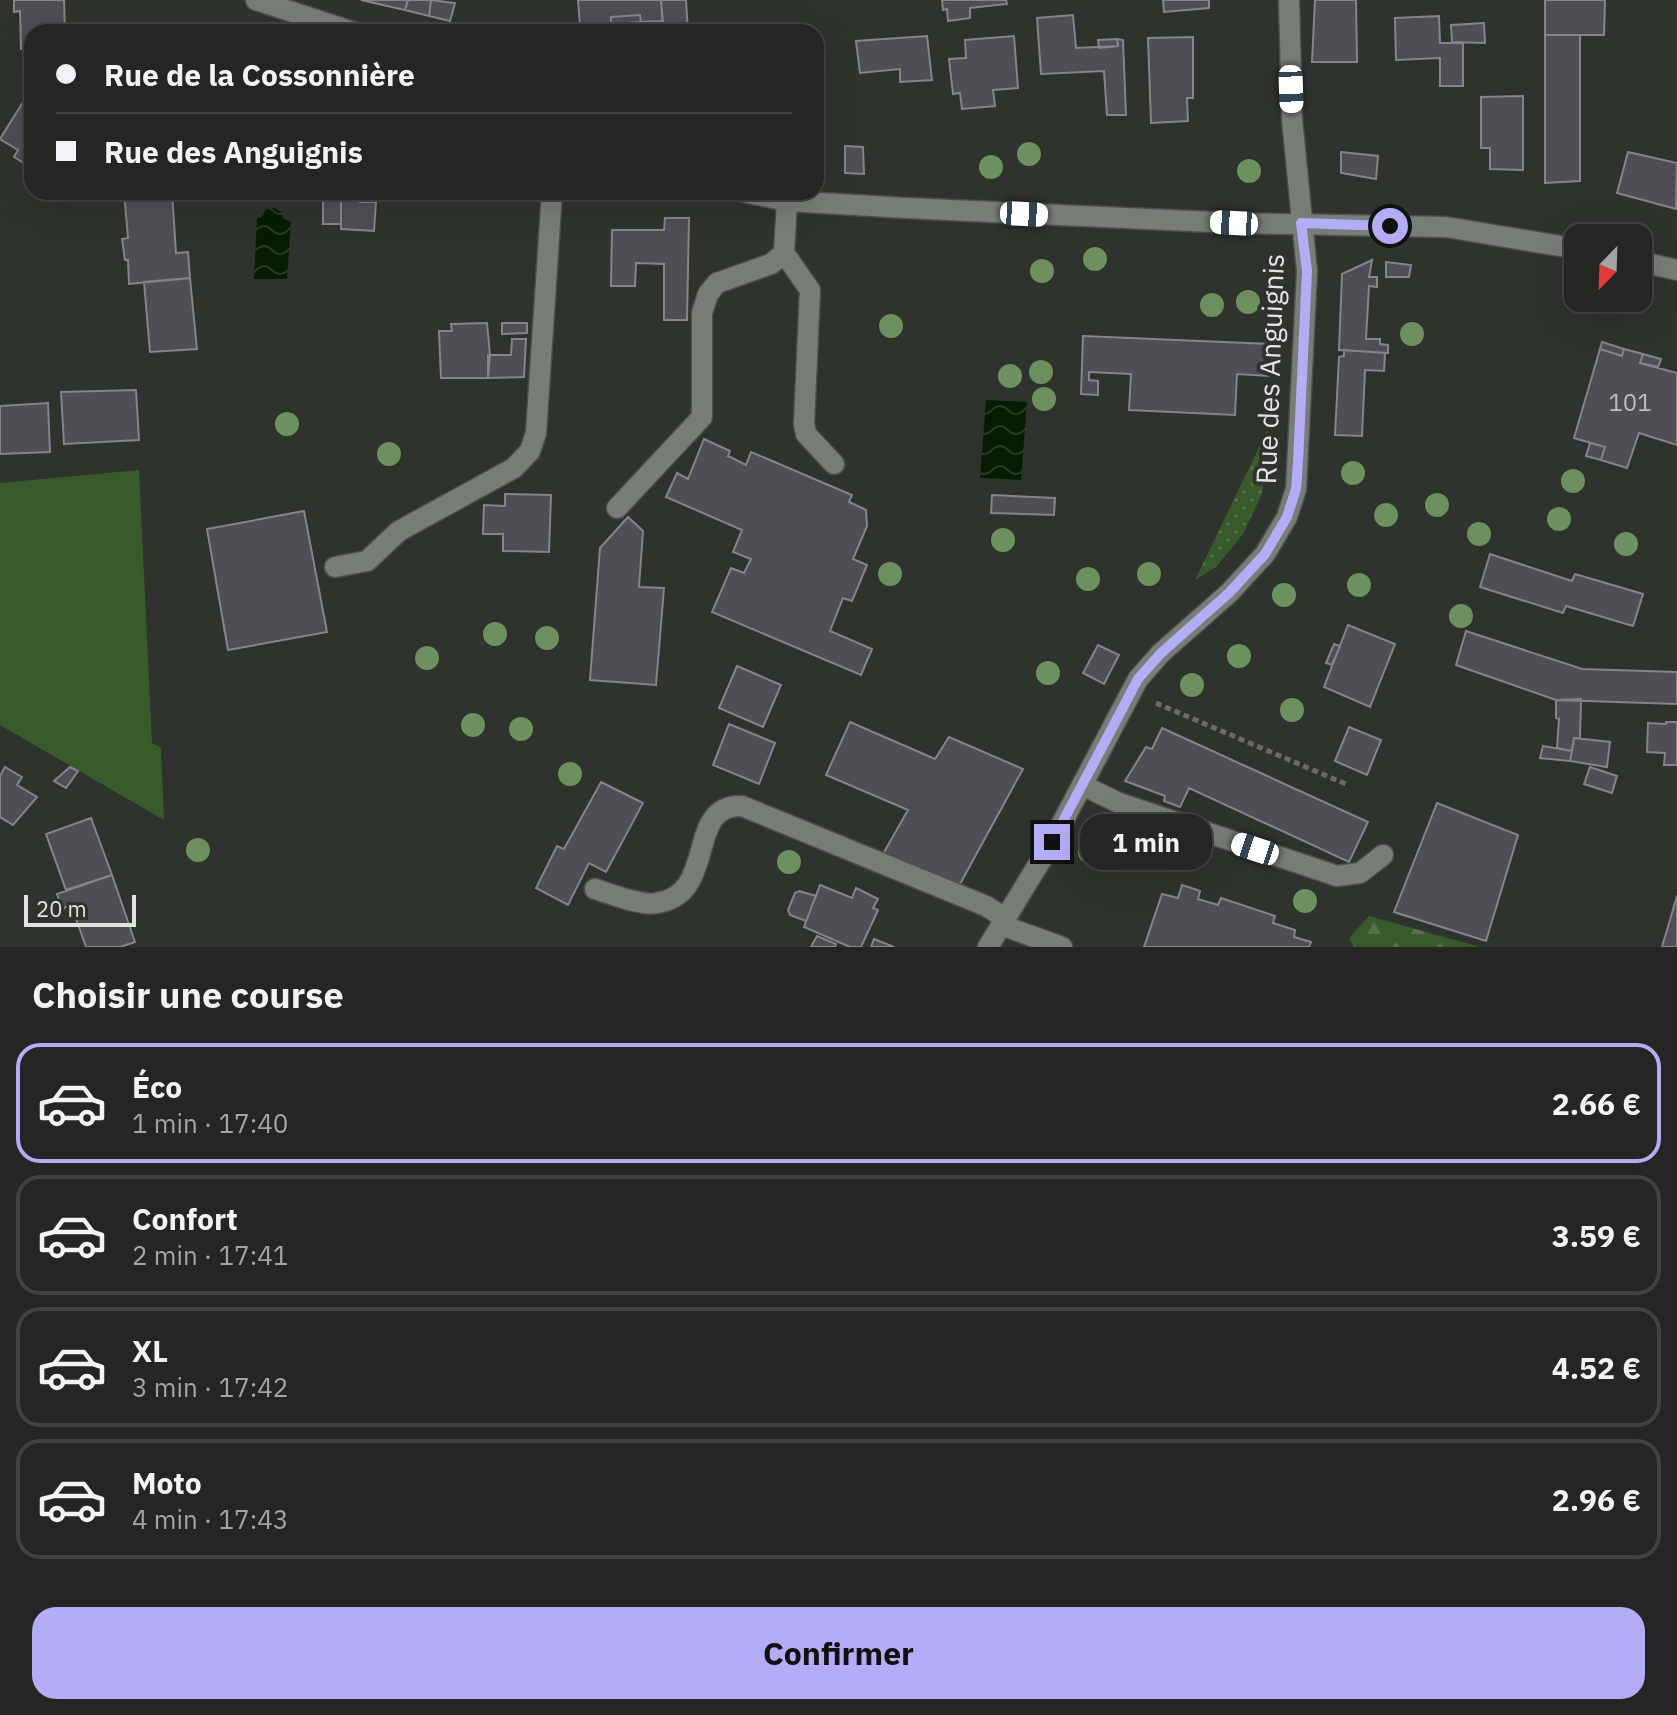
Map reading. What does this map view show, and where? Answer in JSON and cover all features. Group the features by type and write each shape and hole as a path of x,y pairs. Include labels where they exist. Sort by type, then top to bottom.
{"street":[{"path":"256,0 294,6 335,24"},
{"name":"Rue des Anguignis","path":"988,947 1052,842 1138,679 1161,653 1229,593 1265,554 1287,517 1296,489 1307,271 1292,119 1289,0"},
{"path":"335,567 367,561 399,531 514,468 530,451 536,433 551,200"},
{"path":"782,200 1219,223 1446,227 1564,247"},
{"path":"787,201 784,253 810,290 804,424 806,434 834,464"},
{"path":"617,508 702,417 702,313 708,294 717,283 771,264 784,253"},
{"path":"1652,264 1677,270"},
{"path":"1082,785 1119,803 1337,876 1360,873 1383,855"},
{"path":"595,889 655,904 672,897 687,887 696,871 708,825 716,812 730,805 742,806 986,906 1003,921 1062,947"}],"path":[{"path":"1151,701 1348,785"}],"green space":[{"path":"1268,429 1269,463 1261,496 1243,534 1216,567 1195,580"},
{"path":"139,470 152,743 161,748 164,820 0,725 0,483"},
{"path":"1369,916 1480,947 1354,947 1349,938"}],"water":[{"path":"274,208 291,222 287,279 254,279 257,218 262,217 266,209"},
{"path":"986,400 1027,402 1021,480 980,478"}],"building":[{"path":"14,0 64,0 65,24 24,24 24,49 21,49 20,11 14,12"},
{"path":"361,0 408,0 405,10"},
{"path":"408,0 431,0 429,16 405,10"},
{"path":"431,0 455,3 450,21 429,16"},
{"path":"578,0 661,0 663,21 641,22 640,15 611,17 611,24 580,24"},
{"path":"661,0 686,0 688,24 662,24"},
{"path":"942,0 1006,0 1007,4 970,8 970,18 948,21"},
{"path":"1163,0 1209,0 1209,8 1164,12"},
{"path":"1315,0 1356,0 1357,62 1312,62"},
{"path":"1545,0 1605,0 1604,35 1545,35"},
{"path":"640,15 641,22 611,24 611,17"},
{"path":"1073,15 1076,48 1118,46 1117,39 1123,40 1126,115 1107,115 1104,71 1041,74 1037,18"},
{"path":"1439,16 1440,43 1463,43 1463,86 1440,86 1440,58 1396,60 1395,18"},
{"path":"1484,23 1485,43 1452,42 1451,25"},
{"path":"1545,35 1580,35 1580,181 1545,183"},
{"path":"927,36 932,80 900,82 900,69 860,73 856,41"},
{"path":"1014,36 1018,88 993,90 995,106 962,109 960,93 953,94 949,59 966,58 965,40"},
{"path":"1193,37 1193,98 1187,98 1188,121 1151,123 1148,38"},
{"path":"1117,39 1118,46 1099,48 1098,40"},
{"path":"1523,96 1523,170 1490,169 1490,148 1481,148 1481,97"},
{"path":"24,100 24,163 14,157 18,150 0,139"},
{"path":"845,146 863,147 864,174 845,173"},
{"path":"1341,152 1378,156 1376,179 1341,173"},
{"path":"1628,152 1677,163 1676,209 1617,193"},
{"path":"125,200 173,200 176,253 188,252 190,278 129,284 128,260 125,260 122,239 128,238"},
{"path":"323,200 341,200 341,224 323,224"},
{"path":"341,200 376,202 374,231 341,229"},
{"path":"665,218 689,218 687,320 664,320 664,264 636,263 635,286 611,286 612,230 664,230"},
{"path":"1372,260 1369,277 1377,277 1377,287 1369,286 1366,339 1380,339 1380,344 1388,345 1388,353 1339,350 1342,274"},
{"path":"1386,262 1411,265 1409,277 1386,277"},
{"path":"190,278 197,349 150,352 144,282"},
{"path":"487,323 490,355 488,378 441,378 439,331 452,331 451,324"},
{"path":"502,323 527,323 527,333 502,334"},
{"path":"1083,336 1270,344 1268,376 1237,374 1235,415 1129,410 1131,374 1089,372 1089,380 1098,381 1098,395 1081,394"},
{"path":"512,339 526,339 524,377 488,378 488,355 511,355"},
{"path":"1602,342 1624,349 1622,356 1600,349"},
{"path":"1600,349 1622,356 1624,349 1643,354 1640,363 1677,373 1677,445 1639,433 1627,468 1601,460 1605,447 1574,438"},
{"path":"1344,350 1385,353 1384,371 1365,370 1362,436 1335,435 1339,357 1344,356"},
{"path":"1643,354 1661,359 1658,367 1640,363"},
{"path":"136,390 139,440 64,444 61,392"},
{"path":"48,403 50,452 0,454 0,406"},
{"path":"704,439 730,451 728,456 746,465 751,452 852,495 849,502 866,510 867,526 853,559 867,565 852,601 843,598 830,631 872,649 861,675 712,612 731,568 744,573 751,559 733,552 742,530 666,497 677,473 688,479"},
{"path":"1590,443 1605,447 1601,460 1586,456"},
{"path":"505,494 551,495 549,552 503,551 503,534 483,534 484,505 505,506"},
{"path":"992,495 1055,498 1054,515 991,513"},
{"path":"304,511 327,632 228,650 207,529"},
{"path":"628,517 643,531 639,587 664,588 656,685 590,680 600,548"},
{"path":"1490,554 1572,581 1575,574 1643,594 1633,626 1566,606 1563,613 1480,587"},
{"path":"1348,625 1395,644 1370,707 1324,687"},
{"path":"1466,631 1582,669 1677,672 1677,704 1556,700 1456,665"},
{"path":"1334,644 1340,646 1332,665 1326,663"},
{"path":"1098,645 1119,655 1104,684 1083,673"},
{"path":"737,666 781,685 763,727 719,708"},
{"path":"1581,699 1580,738 1574,738 1572,751 1557,748 1559,719 1556,718 1556,700"},
{"path":"850,722 935,759 949,737 1023,769 960,884 883,854 908,810 826,775"},
{"path":"1677,722 1677,765 1664,765 1665,753 1647,752 1648,723"},
{"path":"729,724 775,743 759,784 713,765"},
{"path":"1349,727 1381,740 1367,775 1335,761"},
{"path":"1162,728 1368,822 1349,862 1189,788 1180,807 1164,801 1165,796 1125,781 1146,747 1152,749"},
{"path":"1574,738 1610,742 1607,767 1570,761"},
{"path":"1543,746 1572,751 1570,761 1540,758"},
{"path":"5,767 22,777 17,785 37,797 13,825 0,817 0,776"},
{"path":"70,767 78,771 66,788 54,781"},
{"path":"1590,767 1617,776 1612,793 1584,784"},
{"path":"601,782 643,803 606,872 589,863 568,905 536,888 557,846 564,849"},
{"path":"1437,803 1518,835 1486,941 1394,912"},
{"path":"91,818 112,875 66,890 46,834"},
{"path":"112,875 135,942 120,947 86,947 71,905 62,909 57,894"},
{"path":"820,885 852,898 856,888 878,899 873,908 878,910 861,947 850,947 804,927"},
{"path":"1182,885 1200,891 1198,899 1218,905 1221,898 1275,916 1273,923 1295,930 1294,937 1311,942 1309,947 1144,947 1162,894 1178,898"},
{"path":"799,891 816,896 806,921 790,915 788,910 795,893"},
{"path":"1677,896 1677,947 1662,947"},
{"path":"817,936 836,944 835,947 811,947"},
{"path":"874,939 894,947 871,947"}],"route":[{"path":"1052,842 1138,679 1161,653 1229,593 1265,554 1287,517 1296,489 1298,462 1307,271 1301,223 1390,226"}]}
